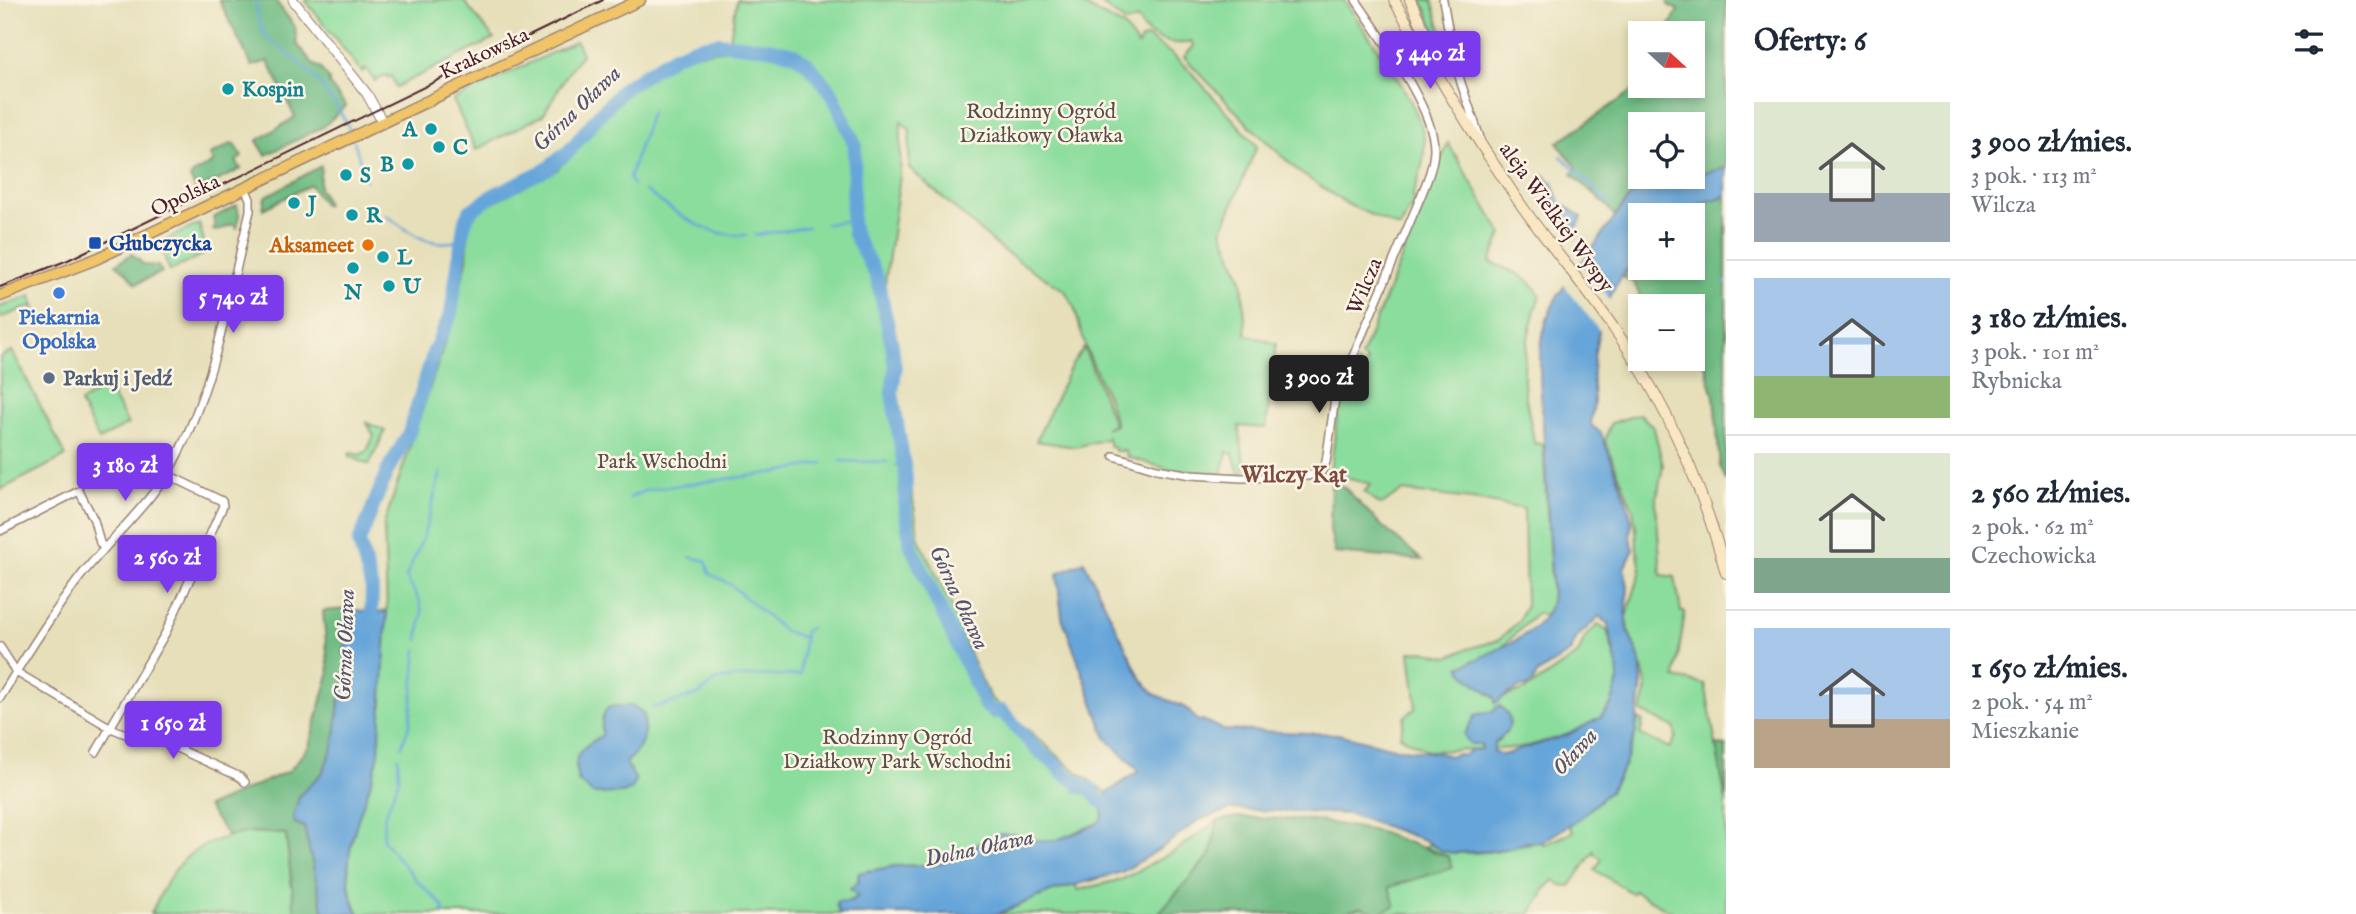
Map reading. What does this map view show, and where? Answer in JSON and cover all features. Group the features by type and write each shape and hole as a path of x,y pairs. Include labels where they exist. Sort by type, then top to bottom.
{"main road":[{"name":"Krakowska","path":"383,123 640,0"},
{"name":"aleja Wielkiej Wyspy","path":"1394,0 1424,55 1440,75"},
{"name":"aleja Wielkiej Wyspy","path":"1410,0 1452,99 1519,201 1614,328 1665,411 1693,473 1726,573"},
{"name":"Opolska","path":"0,296 96,259 383,123"}],"street":[{"path":"293,0 367,94 383,123"},
{"name":"Wilcza","path":"1114,456 1168,472 1219,477 1308,476 1322,471 1326,462 1335,398 1341,380 1428,179 1434,149 1428,117 1356,0"},
{"path":"1443,0 1452,50 1482,144"},
{"path":"0,698 79,579 166,474 185,439 213,358 250,211 250,198 245,188"},
{"path":"96,752 166,632 223,506 222,501 166,474"},
{"path":"0,531 79,491 104,548"},
{"path":"0,647 16,673 111,727 135,738 159,740 246,782"}],"green space":[{"path":"219,0 275,0 295,27 297,44 329,79 329,84 346,106 323,127 266,155 257,141 295,117 268,61 252,66"},
{"path":"305,0 463,0 494,39 396,87 391,76 388,78 386,75 375,81 366,69 362,72"},
{"name":"Park Wschodni","path":"737,0 1073,0 1123,26 1138,46 1141,40 1147,37 1173,55 1257,146 1222,230 1242,280 1246,334 1276,344 1266,428 1239,426 1245,472 1239,473 1233,454 1227,452 1222,474 1171,470 1127,457 1126,451 1115,451 1115,448 1110,447 1107,435 1107,439 1075,447 1036,441 1072,364 1084,348 1114,424 1106,428 1116,425 1086,348 1074,307 1065,291 1002,250 909,168 910,130 901,121 900,175 884,292 898,345 898,399 919,539 991,698 1071,767 1107,793 1102,809 1103,816 1098,823 1057,840 1041,841 1011,834 981,842 938,865 895,866 858,873 859,895 854,900 845,902 840,914 359,914 351,895 347,867 380,612 387,611 384,524 450,328 467,261 469,225 479,209 557,170 635,86 687,55 728,49"},
{"path":"1096,0 1344,0 1403,87 1413,106 1424,139 1423,161 1412,197 1415,198 1400,228 1349,205 1299,172 1251,127 1184,57 1194,46 1192,41 1174,43 1160,39 1148,33 1138,19 1126,23"},
{"path":"1422,0 1432,0 1449,57 1447,58"},
{"path":"1670,0 1726,0 1726,168 1705,173 1705,112 1628,112 1628,189 1642,189 1630,197 1614,216 1606,205 1572,174 1577,167 1557,143 1628,94 1628,98 1705,98 1705,21 1672,21 1678,10 1668,5"},
{"path":"576,41 582,54 543,115 476,150 453,100"},
{"path":"233,143 242,157 236,161 241,169 197,191 190,178 213,163 210,155"},
{"path":"1448,143 1502,234 1490,262 1525,278 1540,295 1528,338 1524,383 1534,443 1543,444 1552,600 1546,616 1537,613 1498,651 1472,661 1463,672 1495,699 1499,699 1527,689 1578,654 1585,637 1598,625 1607,631 1618,670 1618,681 1611,705 1600,718 1567,735 1521,748 1494,749 1494,743 1502,738 1481,743 1482,749 1428,751 1400,736 1405,716 1415,709 1416,701 1410,652 1423,651 1448,657 1499,640 1519,621 1526,605 1524,509 1479,500 1402,491 1383,504 1364,492 1371,484 1330,472 1339,404 1355,366 1358,363 1364,367 1367,362 1361,357"},
{"path":"321,166 319,188 327,204 324,205 310,185 263,209 265,197"},
{"path":"1726,196 1726,481 1720,466 1714,397 1705,365 1705,294 1639,294 1634,282 1629,280 1705,280 1705,203 1702,203"},
{"path":"237,205 237,228 233,224 217,231 213,230 213,218"},
{"path":"199,224 204,241 204,254 170,271 159,243"},
{"path":"132,254 144,265 158,266 162,272 136,284 116,264"},
{"path":"31,296 35,310 31,306 0,318 0,307"},
{"path":"12,351 66,456 0,490 0,357"},
{"path":"107,386 128,424 99,440 80,403"},
{"path":"1640,414 1654,428 1663,466 1656,502 1661,575 1675,577 1681,612 1685,612 1675,678 1705,684 1726,801 1726,914 1676,914 1634,891 1632,893 1595,870 1602,859 1594,854 1594,851 1570,886 1561,885 1554,880 1544,890 1530,914 1342,914 1360,907 1378,913 1394,906 1389,887 1451,868 1449,857 1425,847 1429,844 1458,853 1479,853 1533,843 1542,842 1544,845 1573,832 1569,825 1597,803 1624,767 1638,719 1643,721 1640,735 1670,748 1676,737 1674,727 1641,712 1647,687 1626,618 1641,570 1636,528 1633,509 1605,441 1611,423"},
{"path":"367,423 385,431 369,465 349,456 350,453 360,455 367,451 374,436"},
{"path":"1336,482 1422,560 1335,553 1330,530 1331,484"},
{"path":"348,609 345,628 351,633 346,646 348,669 339,703 334,744 323,772 300,795 295,823 304,826 324,914 295,914 286,834 251,832 228,836 207,807 289,771 309,746 329,674 323,611"},
{"path":"1716,745 1726,746 1726,801"},
{"path":"1236,817 1313,820 1376,831 1449,857 1452,868 1389,887 1395,906 1378,913 1360,907 1342,914 1158,914 1211,854 1218,821"},
{"path":"1218,821 1211,854 1158,914 998,914 1050,892 1075,885 1078,890 1123,879 1175,851"},
{"path":"251,832 286,834 295,914 151,914 168,880 188,856 213,841"}],"water":[{"path":"1726,168 1726,196 1702,203 1628,203 1628,268 1609,300 1599,330 1594,359 1591,425 1601,433 1632,521 1630,538 1634,550 1624,568 1628,586 1626,618 1640,660 1642,682 1635,735 1625,764 1610,791 1580,818 1542,842 1527,842 1512,848 1489,851 1453,853 1350,814 1231,809 1199,820 1160,849 1122,872 1050,892 998,914 840,914 837,901 849,901 858,896 850,889 859,881 858,873 895,866 938,865 999,834 1041,841 1057,840 1098,823 1103,816 1102,809 1107,793 1139,771 1106,738 1062,617 1057,574 1084,561 1140,677 1154,694 1186,708 1198,721 1203,720 1223,730 1338,734 1394,748 1463,756 1471,750 1482,749 1481,744 1470,744 1464,735 1476,715 1494,711 1500,706 1510,721 1507,730 1494,743 1494,752 1503,755 1567,735 1600,718 1611,705 1618,681 1618,670 1607,622 1602,621 1600,616 1577,637 1570,652 1537,674 1533,682 1526,687 1522,686 1499,702 1495,703 1495,698 1471,680 1460,667 1530,631 1546,615 1551,601 1540,358 1541,342 1550,311 1558,295 1630,197 1642,189 1705,189 1705,173"},
{"path":"1544,175 1553,183 1560,202 1582,217 1578,226 1571,227 1560,219 1542,181"},
{"path":"348,609 387,612 379,753 350,849 349,887 359,914 324,914 304,827 295,823 293,816 300,795 323,772 334,744 339,703 348,669 347,657 343,653 351,633 345,628"},
{"path":"633,706 644,714 642,741 637,752 626,763 636,780 632,789 623,793 593,794 578,781 577,758 588,744 602,736 602,721 606,710"}],"pier":[{"path":"1579,260 1613,303 1603,335 1562,282"}],"waterway":[{"path":"254,0 266,37 316,80 336,105 352,135"},
{"name":"Górna Oława","path":"371,632 372,588 359,542 387,472 409,433 434,351 451,314 464,225 470,211 495,194 547,169 570,150 624,88 674,56 697,47 719,43 769,48 794,54 808,64 832,93 855,145 852,220 854,234 877,277 892,345 895,369 892,393 906,477 905,507 911,546 985,705 993,712 1002,711 1036,749 1080,784 1080,787 1090,788 1099,800 1120,810"},
{"path":"633,185 629,178 651,112"},
{"path":"354,141 366,181"},
{"path":"1561,156 1608,202"},
{"path":"644,190 679,215 705,228 718,233 746,235"},
{"path":"386,215 413,234 430,241 440,243 462,240"},
{"path":"826,224 852,220"},
{"path":"755,235 808,227"},
{"path":"840,461 887,462"},
{"path":"629,498 659,488 778,472 823,463"},
{"name":"Górna Oława","path":"896,465 904,465"},
{"path":"418,640 422,614 420,602 406,577 423,538 441,472"},
{"path":"690,557 706,561 710,574 730,584 784,631 805,638"},
{"path":"652,708 698,695 717,680 748,676 800,675 805,631 810,628"},
{"path":"401,747 410,724 417,649"},
{"path":"398,757 399,779 384,818 383,840 417,881 443,906 444,914"}],"tram line":[{"path":"0,287 68,260 603,0"}],"place":[{"name":"Kospin","path":"228,89"},
{"name":"A","path":"431,129"},
{"name":"C","path":"439,147"},
{"name":"B","path":"408,164"},
{"name":"S","path":"346,175"},
{"name":"J","path":"294,203"},
{"name":"R","path":"352,215"},
{"name":"Głubczycka","path":"95,243"},
{"name":"Aksameet","path":"368,245"},
{"name":"L","path":"383,257"},
{"name":"N","path":"353,268"},
{"name":"U","path":"389,286"},
{"name":"Piekarnia Opolska","path":"59,293"},
{"name":"Parkuj i Jedź","path":"49,378"}],"district":[{"name":"Wilczy Kąt","path":"1294,474"}],"park label":[{"name":"Rodzinny Ogród Działkowy Oławka","path":"1041,123"},
{"name":"Rodzinny Ogród Działkowy Park Wschodni","path":"897,749"}],"water label":[{"name":"Oława","path":"1574,751"},
{"name":"Dolna Oława","path":"979,847"}]}
